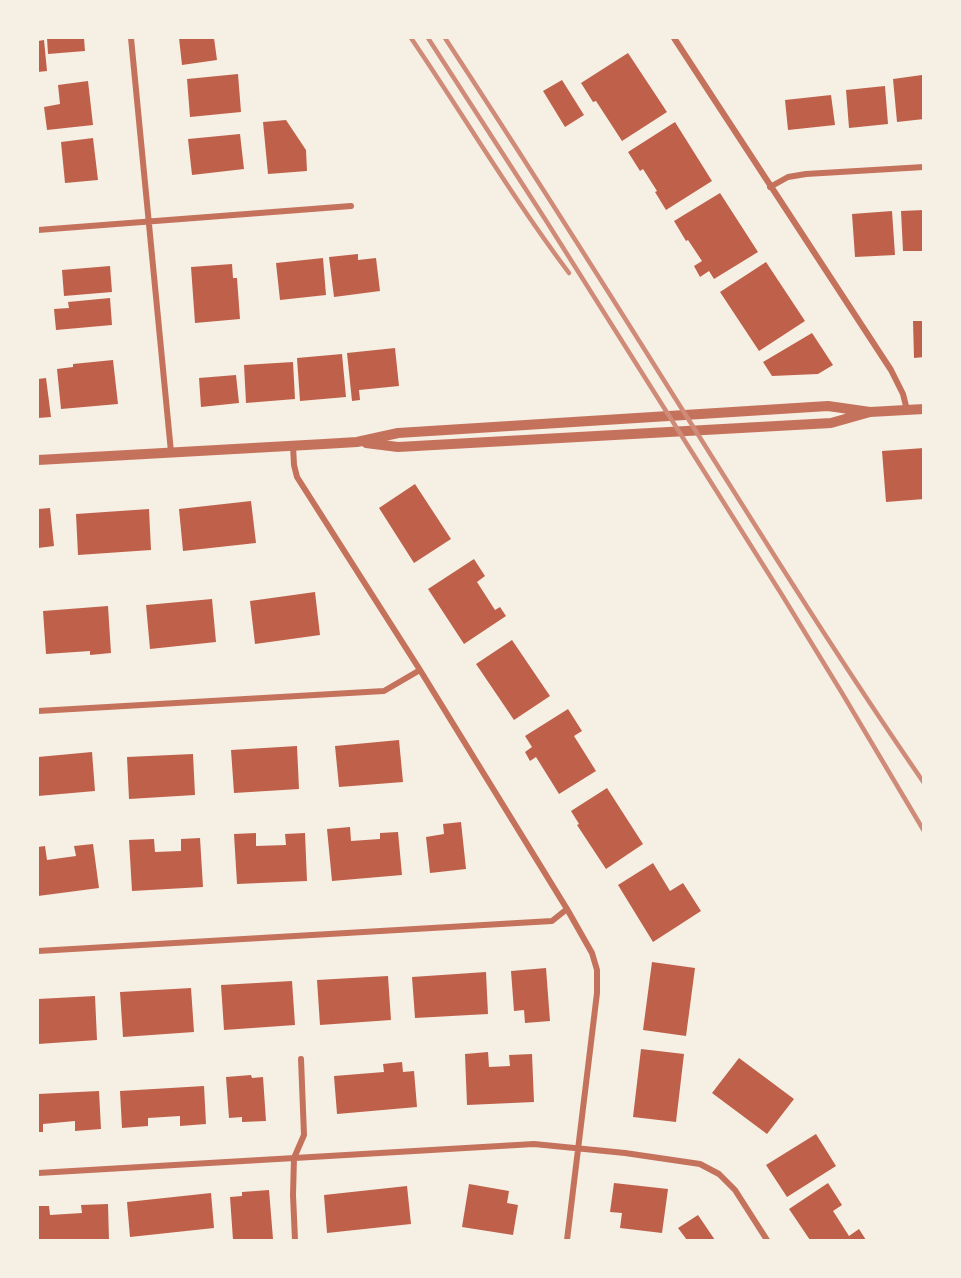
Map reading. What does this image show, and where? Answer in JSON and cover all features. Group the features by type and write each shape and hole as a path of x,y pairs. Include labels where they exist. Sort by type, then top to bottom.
{"street":[{"path":"131,38 171,452"},
{"path":"674,38 891,370 903,394 907,410"},
{"path":"770,188 788,177 806,174 924,167"},
{"path":"38,230 351,206"},
{"path":"38,460 357,442 398,433 828,406 870,412 924,409"},
{"path":"357,442 398,447 831,423 870,412"},
{"path":"293,446 297,477 420,669 592,953 597,970 597,993 567,1240"},
{"path":"38,711 384,692 420,669"},
{"path":"38,951 552,921 567,909"},
{"path":"296,1240 293,1195 294,1158 304,1135 302,1059"},
{"path":"38,1173 534,1144 625,1153 700,1164 719,1174 735,1190 767,1240"}],"building":[{"path":"47,38 84,38 85,51 48,54"},
{"path":"179,38 214,38 217,60 182,65"},
{"path":"44,40 47,71 38,72 38,41"},
{"path":"628,53 667,112 622,141 596,101 593,102 581,83"},
{"path":"238,74 241,112 190,117 187,79"},
{"path":"922,75 924,119 897,122 893,79"},
{"path":"562,80 584,115 565,127 543,91"},
{"path":"88,81 93,125 47,130 44,107 60,104 58,85"},
{"path":"885,86 888,124 849,128 846,90"},
{"path":"831,95 835,125 788,130 785,100"},
{"path":"286,120 306,150 307,171 268,174 263,122"},
{"path":"675,122 712,181 666,210 643,169 640,171 628,152"},
{"path":"240,134 244,169 192,175 188,139"},
{"path":"93,138 98,180 65,183 61,142"},
{"path":"720,193 758,252 714,279 709,271 700,277 694,266 702,261 674,221"},
{"path":"924,210 924,251 903,251 901,211"},
{"path":"892,211 895,255 855,257 852,214"},
{"path":"358,254 358,260 376,258 380,291 334,297 329,257"},
{"path":"323,258 326,295 280,300 276,263"},
{"path":"766,262 805,321 759,351 720,292"},
{"path":"232,264 233,278 237,278 240,319 195,323 191,267"},
{"path":"110,266 112,292 64,296 62,270"},
{"path":"110,298 112,325 56,330 54,309 69,308 68,302"},
{"path":"913,321 924,321 924,357 914,358"},
{"path":"812,333 833,365 818,374 772,376 763,362"},
{"path":"395,348 399,386 359,390 360,400 352,401 347,353"},
{"path":"342,354 346,397 300,401 297,358"},
{"path":"113,360 118,404 61,409 57,369 73,367 73,364"},
{"path":"293,362 295,399 246,403 244,365"},
{"path":"236,375 239,403 201,407 199,378"},
{"path":"46,378 51,417 38,418 38,379"},
{"path":"924,448 924,499 886,502 882,451"},
{"path":"415,484 451,539 414,563 379,508"},
{"path":"251,501 256,543 183,551 179,509"},
{"path":"50,508 54,546 38,548 38,509"},
{"path":"149,509 151,550 78,555 76,514"},
{"path":"474,559 485,576 477,582 495,610 500,607 506,616 464,644 428,589"},
{"path":"315,592 320,635 255,644 250,601"},
{"path":"212,599 216,642 150,649 146,605"},
{"path":"108,606 111,653 90,655 90,651 46,654 43,611"},
{"path":"512,640 550,696 514,720 476,664"},
{"path":"568,709 582,731 574,736 596,771 559,794 536,757 530,761 525,752 532,747 525,736"},
{"path":"399,740 403,782 339,787 335,746"},
{"path":"297,746 299,789 234,793 231,750"},
{"path":"92,752 95,791 38,796 38,757"},
{"path":"193,754 195,795 129,799 127,757"},
{"path":"607,788 643,844 606,869 577,825 579,824 571,811"},
{"path":"461,822 466,869 430,873 426,837 444,834 443,824"},
{"path":"350,827 351,841 380,839 380,833 398,832 402,875 332,881 327,829"},
{"path":"256,833 256,846 286,845 285,834 305,833 307,881 237,884 234,834"},
{"path":"200,838 203,887 132,891 129,840 154,839 155,852 181,851 181,839"},
{"path":"93,844 99,888 38,896 38,847 45,846 47,860 76,856 74,846"},
{"path":"653,863 670,891 683,883 701,911 653,942 618,885"},
{"path":"652,962 695,968 686,1036 643,1030"},
{"path":"546,968 550,1021 525,1023 524,1010 514,1011 511,971"},
{"path":"486,972 488,1014 415,1018 412,977"},
{"path":"388,976 391,1020 320,1025 317,980"},
{"path":"292,981 295,1025 224,1030 221,985"},
{"path":"191,988 194,1032 123,1037 120,992"},
{"path":"95,996 97,1040 38,1044 38,999"},
{"path":"641,1049 684,1054 676,1122 633,1117"},
{"path":"488,1052 489,1067 510,1066 509,1055 532,1054 534,1102 467,1105 465,1054"},
{"path":"739,1058 794,1099 767,1134 712,1093"},
{"path":"402,1062 403,1072 414,1071 417,1107 337,1114 334,1076 384,1072 383,1064"},
{"path":"251,1075 252,1078 263,1077 266,1121 242,1122 242,1117 229,1118 226,1077"},
{"path":"204,1086 206,1124 180,1126 180,1116 148,1118 148,1126 122,1128 120,1091"},
{"path":"99,1091 101,1129 75,1131 75,1121 43,1124 43,1132 38,1132 38,1094"},
{"path":"816,1134 836,1166 787,1197 766,1165"},
{"path":"614,1183 668,1189 662,1233 620,1228 622,1213 610,1212"},
{"path":"828,1183 842,1205 833,1211 849,1236 859,1229 866,1240 810,1240 789,1209"},
{"path":"469,1184 509,1191 507,1203 518,1205 513,1235 462,1227"},
{"path":"407,1186 411,1224 327,1233 324,1195"},
{"path":"269,1190 273,1239 233,1240 230,1197 242,1196 242,1192"},
{"path":"211,1193 214,1228 130,1237 127,1202"},
{"path":"108,1204 109,1240 38,1240 38,1206 49,1206 50,1215 82,1213 81,1205"},
{"path":"698,1215 715,1240 687,1240 678,1228"}],"railway":[{"path":"411,38 508,186 569,273"},
{"path":"428,38 782,595 924,831"},
{"path":"445,38 858,686 924,783"}]}
